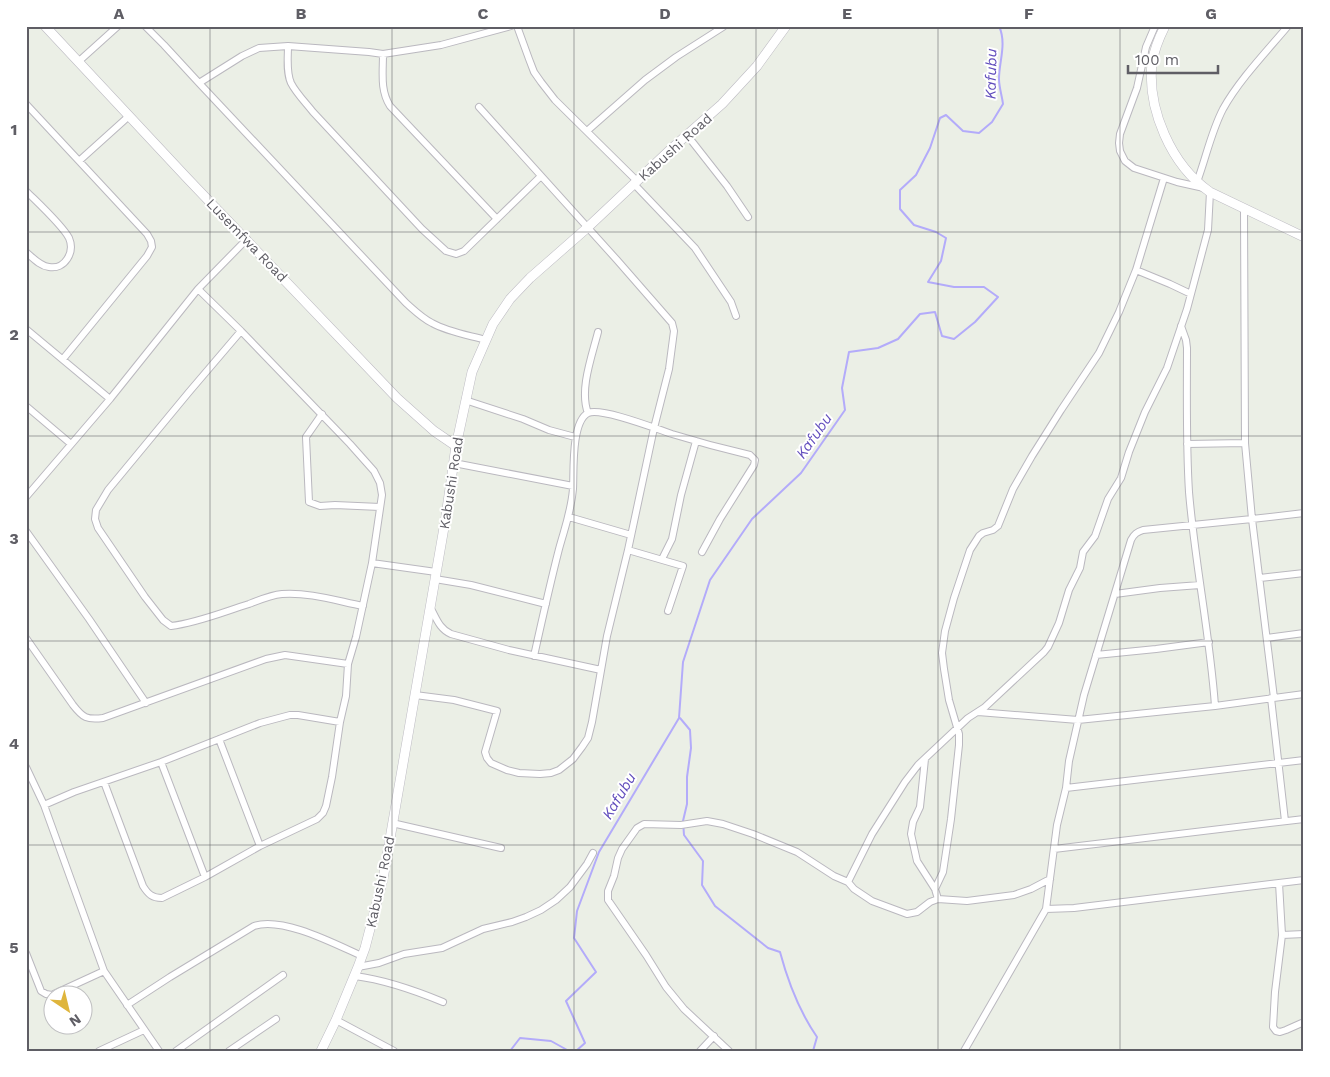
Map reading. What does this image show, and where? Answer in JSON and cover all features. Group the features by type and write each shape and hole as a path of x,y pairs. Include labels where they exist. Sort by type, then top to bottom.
{"main road":[{"name":"Lusemfwa Road","path":"45,26 397,398 434,431 456,446"},
{"name":"Kabushi Road","path":"321,1051 357,971 383,879 436,575 456,446 472,372 486,340 510,299 530,278 722,104 757,66 786,26"},
{"path":"1165,26 1152,62 1153,98 1159,121 1179,160 1203,187 1244,209 1304,236"}],"street":[{"path":"78,62 118,26"},
{"path":"145,26 412,308 433,324 486,340"},
{"path":"199,84 242,56 259,48 288,46 383,54 441,45 511,26"},
{"path":"517,26 532,66 541,82 556,100 636,182 695,248 731,302 736,316"},
{"path":"587,131 645,80 723,26"},
{"path":"1155,26 1146,47 1137,88 1120,134 1120,151 1128,165 1134,168 1177,182 1203,187"},
{"path":"848,882 872,834 904,782 968,718 978,712 1048,647 1059,623 1069,590 1080,568 1083,552 1095,536 1108,499 1121,478 1145,412 1167,368 1181,326 1208,230 1203,187 1214,131 1224,108 1239,85 1288,26"},
{"path":"288,46 290,82 297,92 313,112 422,229 446,251 456,254 464,250 541,176"},
{"path":"383,54 382,86 390,106 497,219"},
{"path":"1141,69 1152,72"},
{"path":"26,104 147,234 152,247 147,256 62,359"},
{"path":"414,695 454,700 497,711 485,752 487,758 491,763 519,773 550,773 558,770 573,759 588,738 607,636 669,369 674,331 672,323 479,107"},
{"path":"79,161 129,116"},
{"path":"687,135 728,186 748,217"},
{"path":"935,889 943,872 959,745 958,728 949,700 942,653 945,631 954,598 970,550 979,536 998,526 1013,489 1022,473 1060,410 1099,353 1120,312 1136,270 1164,178"},
{"path":"26,191 61,228 72,246 71,252 61,265 51,268 42,265 26,252"},
{"path":"1244,209 1245,443 1252,519 1267,638 1284,822"},
{"path":"26,497 110,399 198,289 247,240"},
{"path":"1136,270 1191,294"},
{"path":"104,782 146,892 156,898 162,898 205,877 260,846 317,819 323,813 326,806 332,778 340,722 346,696 348,664 356,637 372,563 382,494 380,483 374,471 322,414 198,289"},
{"path":"1181,326 1187,348 1190,492 1215,706"},
{"path":"26,329 110,399"},
{"path":"241,331 108,490 96,510 95,519 98,528 145,597 163,620 171,626 202,619 281,594 298,594 363,606"},
{"path":"588,413 584,404 584,391 598,332"},
{"path":"465,400 524,419 549,430 575,437"},
{"path":"26,406 71,444"},
{"path":"534,656 559,549 569,517 573,486 575,437 583,418 588,413 596,412 637,421 654,428 754,458 754,465 702,552"},
{"path":"322,414 306,437 309,502 320,506 380,508"},
{"path":"662,559 672,539 681,495 696,441"},
{"path":"1188,444 1245,443"},
{"path":"454,463 573,486"},
{"path":"964,1051 1046,909 1057,824 1066,788 1069,762 1078,720 1131,540 1135,533 1143,530 1304,513"},
{"path":"569,517 631,535"},
{"path":"26,531 146,703"},
{"path":"628,550 683,566 668,611"},
{"path":"372,563 436,575 546,604"},
{"path":"1260,578 1304,573"},
{"path":"1115,594 1200,585"},
{"path":"430,607 445,631 509,650 601,670"},
{"path":"1267,638 1304,633"},
{"path":"26,638 81,715 91,720 103,718 266,659 285,655 348,664"},
{"path":"1096,655 1209,642"},
{"path":"978,712 1078,720 1215,706 1304,694"},
{"path":"44,805 260,723 290,715 340,722"},
{"path":"220,739 260,846"},
{"path":"925,759 920,807 913,822 911,834 917,861 935,889 938,899"},
{"path":"1066,788 1304,760"},
{"path":"161,762 205,877"},
{"path":"26,767 44,805 104,971 159,1051"},
{"path":"1054,849 1304,820"},
{"path":"729,1051 684,1009 666,987 646,954 608,900 607,896 618,858 636,828 644,824 684,824 707,821 723,824 797,852 834,876 848,882 854,889 872,900 907,914 917,912 930,902 938,899 967,901 1014,895 1050,879"},
{"path":"392,823 501,848"},
{"path":"357,971 404,954 442,948 483,929 512,922 541,910 570,887 593,853"},
{"path":"1046,909 1074,908 1304,880"},
{"path":"1279,883 1282,934 1273,1027 1276,1031 1280,1032 1304,1022"},
{"path":"127,1005 170,977 260,924 284,926 306,932 362,956"},
{"path":"1282,934 1304,934"},
{"path":"26,953 36,982 42,992"},
{"path":"76,984 104,971"},
{"path":"357,971 443,1002"},
{"path":"176,1051 283,975"},
{"path":"229,1051 276,1019"},
{"path":"336,1020 394,1051"},
{"path":"100,1051 144,1030"},
{"path":"700,1051 714,1036"}],"waterway":[{"name":"Kafubu","path":"576,1051 585,1043 566,1001 596,972 574,938 577,911 599,852 679,718 683,662 710,580 752,519 801,473 845,410 842,388 849,352 878,348 898,339 920,314 935,312 942,336 954,339 975,322 998,297 984,287 954,287 928,282 941,261 946,238 936,232 914,225 900,209 900,190 916,175 930,148 940,118 946,115 963,131 979,133 992,122 1003,104 999,82 1003,46 999,26"},
{"path":"680,718 690,730 691,748 687,777 687,804 683,821 684,835 703,861 702,885 715,906 768,948 780,952 795,996 817,1037 813,1051"},
{"name":"Kafubu","path":"510,1051 520,1038 551,1041 569,1051"}]}
